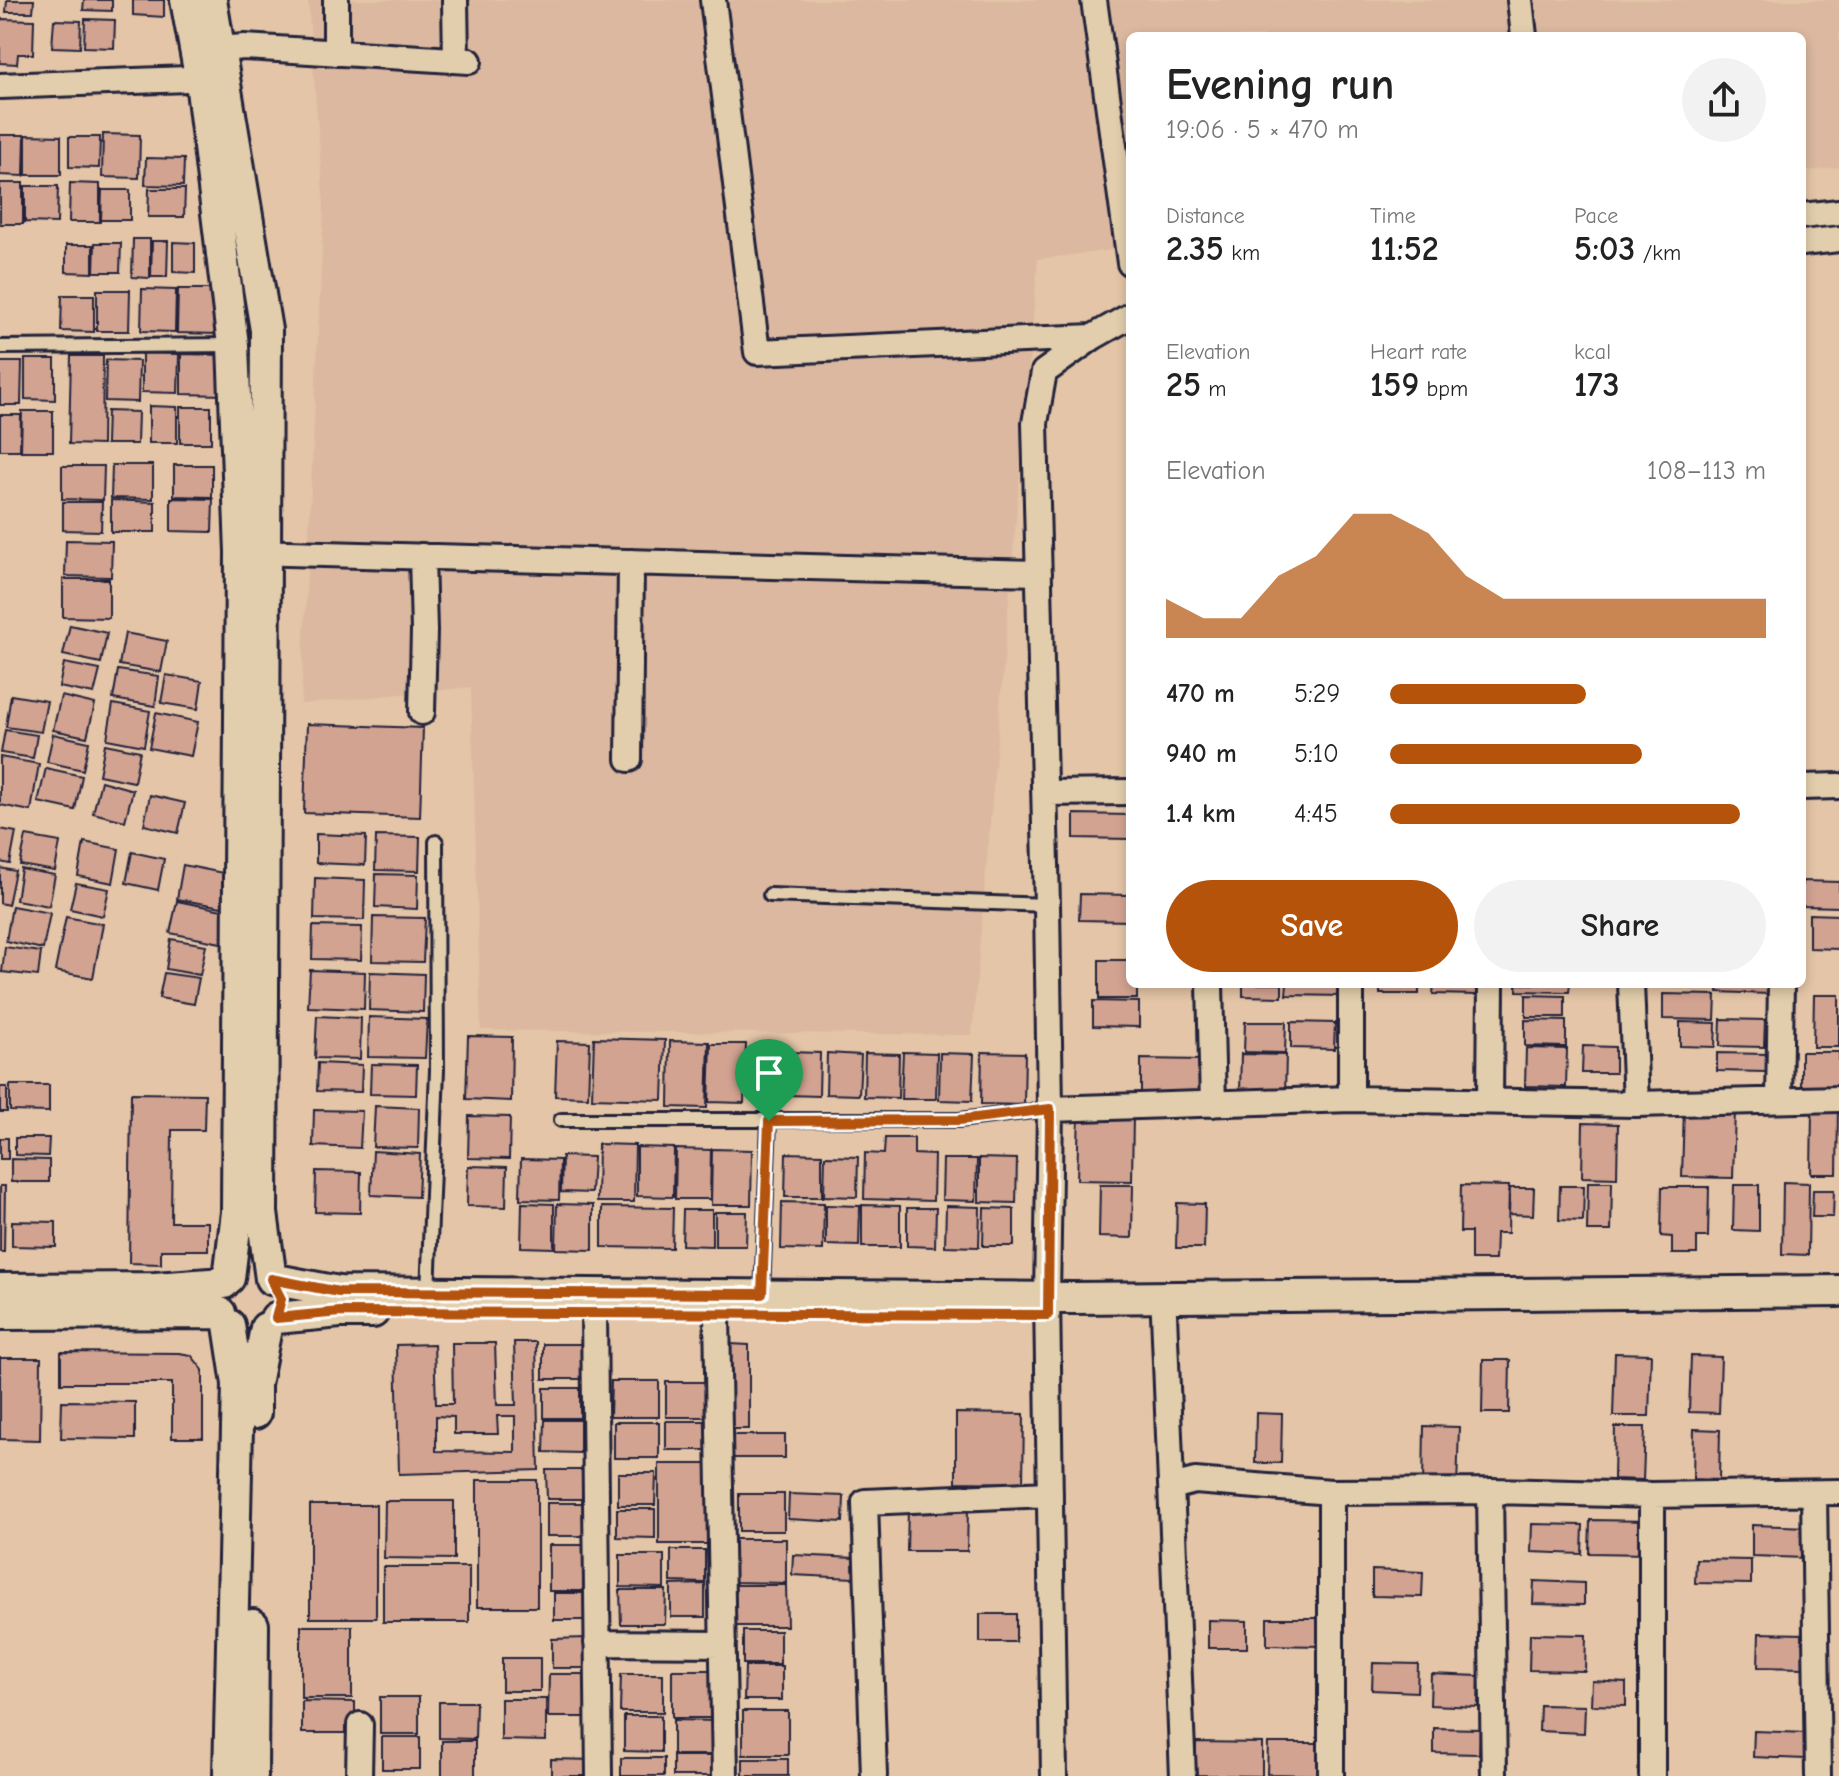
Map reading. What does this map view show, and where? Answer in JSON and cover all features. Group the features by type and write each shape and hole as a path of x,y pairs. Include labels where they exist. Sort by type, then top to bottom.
{"street":[{"path":"186,0 216,69 266,330 253,552 237,1212 226,1300 238,1384 229,1776"},
{"path":"211,0 233,345 253,552 262,1213 271,1279 281,1299 271,1323 255,1384 252,1776"},
{"path":"336,0 336,53"},
{"path":"0,86 216,69 244,47 462,61 455,0"},
{"path":"713,0 757,352 1093,337"},
{"path":"1094,0 1126,234"},
{"path":"1520,0 1524,32"},
{"path":"1806,216 1839,212"},
{"path":"1806,243 1839,239"},
{"path":"1054,1776 1047,1306 1050,1109 1035,423 1044,372 1093,337 1126,318"},
{"path":"253,552 1039,573"},
{"path":"422,556 422,712"},
{"path":"629,759 631,562"},
{"path":"1806,787 1839,786"},
{"path":"1045,793 1126,792"},
{"path":"1210,988 1213,1104"},
{"path":"1351,988 1351,1099"},
{"path":"1490,1101 1491,988"},
{"path":"1631,988 1636,1104"},
{"path":"1779,1100 1781,988"},
{"path":"1050,1109 1351,1099 1636,1104 1839,1099"},
{"path":"0,1314 226,1300 251,1270 271,1279 339,1292 762,1294 1164,1314 1839,1308"},
{"path":"0,1289 155,1288 226,1300"},
{"path":"226,1300 245,1333 271,1323 340,1312 717,1314 1839,1291"},
{"path":"594,1313 599,1776"},
{"path":"717,1314 725,1776"},
{"path":"1164,1314 1183,1776"},
{"path":"1172,1487 1195,1481 1331,1492 1490,1491 1652,1495 1839,1492"},
{"path":"1490,1491 1494,1776"},
{"path":"1331,1492 1331,1776"},
{"path":"1814,1493 1818,1776"},
{"path":"874,1776 865,1502 1050,1494"},
{"path":"1652,1495 1652,1776"},
{"path":"597,1643 723,1644"},
{"path":"359,1776 360,1725"}],"lane":[{"path":"0,347 233,345"},
{"path":"428,1293 437,1070 436,842"},
{"path":"770,895 1047,905"},
{"path":"561,1120 959,1120 1050,1109"},
{"path":"762,1294 769,1121"}],"shaded area":[{"path":"308,0 1839,0 1839,167 1806,171 1806,32 1126,32 1126,248 1038,259 972,1035 481,1030 471,687 301,704 324,206"}],"building":[{"path":"7,0 34,0 33,12 6,12"},
{"path":"84,0 112,0 112,11 83,10"},
{"path":"133,0 164,0 164,17 133,15"},
{"path":"0,19 34,20 33,54 18,54 17,64 0,63"},
{"path":"85,19 115,20 114,48 84,47"},
{"path":"54,20 81,21 80,48 52,47"},
{"path":"103,134 140,135 139,178 102,177"},
{"path":"0,135 25,135 24,176 0,175"},
{"path":"26,135 61,136 61,175 26,175"},
{"path":"69,137 100,137 99,168 69,167"},
{"path":"146,158 184,159 183,186 145,185"},
{"path":"0,183 23,183 23,224 0,224"},
{"path":"70,183 100,184 100,222 69,222"},
{"path":"25,186 58,186 57,223 25,222"},
{"path":"149,189 185,189 184,217 148,217"},
{"path":"102,190 130,190 130,220 101,220"},
{"path":"133,239 150,239 150,278 132,277"},
{"path":"152,241 168,241 167,277 151,277"},
{"path":"173,242 195,243 195,273 173,272"},
{"path":"95,243 121,243 120,272 94,272"},
{"path":"66,245 93,245 93,273 66,272"},
{"path":"142,289 176,290 175,332 141,331"},
{"path":"178,289 219,289 218,334 177,333"},
{"path":"97,290 130,290 129,331 97,331"},
{"path":"62,295 94,295 94,332 61,331"},
{"path":"142,353 179,354 178,393 142,392"},
{"path":"181,354 224,355 224,395 181,394"},
{"path":"71,356 103,356 102,445 69,444"},
{"path":"25,359 55,359 55,400 25,399"},
{"path":"106,360 139,361 138,402 105,401"},
{"path":"0,362 22,362 21,405 0,405"},
{"path":"149,406 177,407 177,443 149,443"},
{"path":"180,407 211,407 211,443 180,443"},
{"path":"22,411 53,411 53,451 21,451"},
{"path":"107,411 138,412 137,444 106,444"},
{"path":"0,415 21,415 20,450 0,450"},
{"path":"112,465 153,465 153,499 111,498"},
{"path":"174,465 212,465 212,497 174,496"},
{"path":"62,466 104,466 103,500 62,499"},
{"path":"171,498 213,499 212,532 171,531"},
{"path":"111,500 155,502 155,532 111,532"},
{"path":"63,502 102,502 101,531 63,530"},
{"path":"66,540 112,541 111,577 65,576"},
{"path":"63,579 109,579 109,618 63,617"},
{"path":"70,625 107,633 101,663 63,655"},
{"path":"125,633 167,641 161,672 119,665"},
{"path":"64,663 100,670 94,694 59,687"},
{"path":"118,670 159,676 155,706 113,699"},
{"path":"166,675 202,681 198,709 161,703"},
{"path":"11,695 47,701 41,732 6,727"},
{"path":"61,696 95,704 87,737 53,730"},
{"path":"113,704 150,711 144,746 107,739"},
{"path":"156,713 198,722 191,756 149,748"},
{"path":"307,724 423,728 420,817 304,813"},
{"path":"5,730 37,735 33,758 1,753"},
{"path":"53,734 89,742 83,770 47,762"},
{"path":"105,744 140,751 134,782 99,775"},
{"path":"0,757 39,764 31,811 0,805"},
{"path":"46,768 82,776 75,810 38,802"},
{"path":"101,781 133,790 125,821 93,813"},
{"path":"150,795 185,803 178,833 144,825"},
{"path":"1074,814 1126,815 1126,839 1074,838"},
{"path":"0,829 16,832 10,864 0,862"},
{"path":"316,834 366,836 365,865 316,863"},
{"path":"26,836 60,842 55,871 20,865"},
{"path":"376,836 420,837 419,871 375,870"},
{"path":"84,842 119,849 113,883 78,876"},
{"path":"132,852 164,859 158,890 126,883"},
{"path":"183,865 228,874 222,907 177,899"},
{"path":"0,868 15,871 8,905 0,903"},
{"path":"21,869 55,875 49,906 16,900"},
{"path":"376,874 418,875 417,909 375,907"},
{"path":"315,878 365,880 364,920 314,919"},
{"path":"1806,881 1839,882 1839,907 1806,906"},
{"path":"76,883 109,889 103,916 70,909"},
{"path":"1080,894 1126,895 1126,921 1079,920"},
{"path":"177,901 227,911 221,943 170,933"},
{"path":"12,906 50,913 43,949 6,941"},
{"path":"1809,914 1839,915 1839,949 1809,948"},
{"path":"66,917 103,924 93,978 55,971"},
{"path":"373,917 425,918 423,962 372,961"},
{"path":"313,926 362,927 361,960 312,959"},
{"path":"171,939 206,945 200,975 166,969"},
{"path":"5,947 41,952 38,976 2,972"},
{"path":"1099,960 1126,960 1126,988 1137,988 1137,999 1099,999"},
{"path":"310,970 365,972 364,1009 308,1007"},
{"path":"370,972 424,974 423,1012 369,1010"},
{"path":"164,973 199,978 194,1004 159,998"},
{"path":"1243,988 1282,988 1282,997 1243,996"},
{"path":"1287,988 1345,988 1345,996 1286,995"},
{"path":"1380,988 1419,988 1419,994 1380,994"},
{"path":"1434,988 1478,988 1478,995 1433,994"},
{"path":"1517,988 1570,988 1569,992 1517,991"},
{"path":"1718,988 1769,988 1769,994 1718,992"},
{"path":"1663,994 1716,995 1715,1020 1663,1019"},
{"path":"1526,995 1565,996 1565,1017 1526,1017"},
{"path":"1814,995 1839,995 1839,1047 1813,1047"},
{"path":"1093,1001 1139,1002 1139,1027 1093,1026"},
{"path":"317,1016 361,1018 360,1059 315,1058"},
{"path":"369,1017 427,1019 425,1058 368,1057"},
{"path":"1721,1019 1765,1020 1764,1047 1720,1046"},
{"path":"1525,1020 1566,1021 1566,1047 1525,1046"},
{"path":"1245,1022 1286,1022 1285,1053 1244,1052"},
{"path":"1291,1022 1335,1023 1334,1049 1291,1048"},
{"path":"1680,1022 1716,1023 1715,1047 1680,1046"},
{"path":"468,1036 512,1037 511,1101 466,1099"},
{"path":"594,1038 665,1040 663,1100 592,1098"},
{"path":"557,1041 590,1042 588,1097 555,1096"},
{"path":"670,1041 709,1042 707,1108 669,1107"},
{"path":"711,1044 746,1044 744,1103 709,1102"},
{"path":"1583,1046 1615,1047 1615,1073 1582,1073"},
{"path":"754,1048 786,1049 784,1096 753,1095"},
{"path":"1526,1048 1567,1049 1566,1087 1525,1086"},
{"path":"788,1052 820,1053 819,1096 787,1095"},
{"path":"903,1052 937,1053 936,1099 901,1099"},
{"path":"982,1052 1025,1053 1024,1105 981,1104"},
{"path":"1801,1052 1839,1052 1839,1087 1801,1087"},
{"path":"827,1053 861,1055 859,1095 826,1094"},
{"path":"865,1053 899,1054 898,1098 864,1097"},
{"path":"940,1053 974,1054 972,1101 939,1100"},
{"path":"1717,1053 1767,1054 1767,1072 1717,1071"},
{"path":"1241,1054 1286,1055 1285,1094 1240,1093"},
{"path":"1141,1059 1204,1060 1203,1099 1141,1098"},
{"path":"318,1063 362,1065 361,1092 317,1091"},
{"path":"371,1064 417,1065 416,1095 370,1094"},
{"path":"10,1085 49,1085 49,1112 10,1111"},
{"path":"0,1087 7,1087 7,1112 0,1112"},
{"path":"131,1093 205,1094 204,1130 172,1130 171,1222 208,1222 208,1250 161,1250 161,1264 129,1263"},
{"path":"375,1106 419,1108 418,1148 373,1147"},
{"path":"1684,1107 1735,1108 1733,1178 1682,1177"},
{"path":"314,1110 362,1111 360,1148 313,1146"},
{"path":"1812,1110 1838,1110 1837,1174 1811,1174"},
{"path":"1079,1112 1133,1114 1132,1181 1077,1180"},
{"path":"469,1116 510,1117 509,1159 468,1158"},
{"path":"1583,1123 1618,1124 1617,1178 1582,1177"},
{"path":"0,1138 8,1138 8,1159 0,1159"},
{"path":"15,1138 49,1138 48,1156 15,1155"},
{"path":"885,1138 914,1138 914,1154 934,1155 933,1201 864,1199 865,1153 884,1154"},
{"path":"598,1144 635,1145 634,1202 597,1202"},
{"path":"637,1147 674,1148 673,1197 637,1196"},
{"path":"676,1149 711,1150 710,1199 675,1199"},
{"path":"712,1149 752,1150 751,1205 711,1205"},
{"path":"373,1151 420,1154 418,1197 371,1195"},
{"path":"786,1153 822,1154 822,1197 785,1197"},
{"path":"562,1156 593,1157 591,1193 561,1192"},
{"path":"825,1156 858,1157 857,1197 824,1196"},
{"path":"979,1158 1017,1159 1016,1203 979,1202"},
{"path":"11,1159 49,1160 49,1182 11,1182"},
{"path":"521,1159 560,1160 559,1200 520,1199"},
{"path":"943,1159 977,1159 976,1201 942,1200"},
{"path":"468,1166 507,1167 506,1207 467,1206"},
{"path":"316,1171 361,1172 360,1213 315,1212"},
{"path":"1588,1182 1612,1182 1611,1231 1587,1231"},
{"path":"1783,1182 1809,1183 1808,1255 1782,1254"},
{"path":"1100,1185 1133,1185 1132,1238 1099,1237"},
{"path":"1461,1185 1509,1186 1508,1233 1496,1233 1495,1260 1471,1260 1471,1232 1460,1232"},
{"path":"1734,1185 1759,1185 1759,1231 1733,1230"},
{"path":"0,1186 5,1186 4,1252 0,1252"},
{"path":"1560,1186 1584,1186 1583,1221 1559,1220"},
{"path":"1662,1187 1709,1187 1708,1237 1697,1237 1697,1254 1672,1254 1672,1237 1661,1236"},
{"path":"1510,1188 1534,1188 1533,1215 1509,1214"},
{"path":"1813,1190 1834,1190 1833,1217 1812,1217"},
{"path":"782,1202 824,1203 823,1250 781,1249"},
{"path":"522,1203 554,1204 554,1248 521,1247"},
{"path":"1177,1203 1205,1204 1204,1248 1176,1248"},
{"path":"557,1204 593,1205 593,1250 556,1249"},
{"path":"826,1205 860,1206 859,1246 826,1245"},
{"path":"862,1205 900,1206 900,1247 862,1247"},
{"path":"946,1206 980,1207 979,1247 945,1246"},
{"path":"602,1207 673,1208 672,1248 602,1247"},
{"path":"907,1208 936,1208 935,1247 907,1246"},
{"path":"984,1208 1014,1209 1014,1246 983,1246"},
{"path":"683,1210 712,1210 712,1246 682,1245"},
{"path":"715,1212 747,1212 746,1246 715,1246"},
{"path":"12,1221 56,1222 56,1247 12,1246"},
{"path":"514,1342 536,1342 539,1470 399,1474 396,1345 434,1344 436,1404 453,1404 452,1343 495,1343 497,1405 516,1405","holes":["436,1416 454,1417 454,1434 498,1434 497,1416 515,1416 515,1452 436,1451"]},
{"path":"543,1344 586,1344 585,1379 543,1379"},
{"path":"730,1344 749,1345 749,1429 729,1429"},
{"path":"61,1352 191,1355 203,1370 203,1438 172,1438 172,1383 61,1383"},
{"path":"1615,1353 1651,1354 1649,1416 1613,1416"},
{"path":"1691,1356 1721,1357 1719,1413 1689,1412"},
{"path":"0,1358 41,1358 40,1440 0,1439"},
{"path":"1483,1360 1510,1360 1509,1413 1482,1413"},
{"path":"611,1381 659,1381 659,1417 610,1417"},
{"path":"666,1382 707,1382 707,1417 666,1417"},
{"path":"544,1388 580,1388 580,1418 544,1418"},
{"path":"62,1401 135,1402 135,1439 61,1438"},
{"path":"956,1413 1024,1414 1023,1483 956,1482"},
{"path":"1256,1413 1282,1414 1281,1463 1255,1463"},
{"path":"545,1420 580,1420 580,1453 544,1452"},
{"path":"666,1421 708,1421 708,1450 666,1450"},
{"path":"614,1422 659,1422 659,1458 614,1458"},
{"path":"1424,1426 1459,1427 1457,1488 1423,1487"},
{"path":"1615,1427 1645,1427 1643,1480 1614,1479"},
{"path":"1694,1429 1720,1430 1719,1480 1693,1479"},
{"path":"733,1435 785,1435 785,1458 733,1458"},
{"path":"659,1464 711,1464 711,1544 659,1544"},
{"path":"546,1470 582,1470 582,1499 547,1499"},
{"path":"618,1473 656,1473 655,1505 618,1505"},
{"path":"477,1480 537,1480 537,1607 477,1607"},
{"path":"739,1494 784,1494 784,1531 739,1531"},
{"path":"789,1494 844,1496 843,1522 788,1519"},
{"path":"385,1501 454,1501 454,1559 384,1558"},
{"path":"547,1503 583,1503 583,1536 547,1536"},
{"path":"310,1505 376,1505 376,1618 310,1618"},
{"path":"908,1507 968,1508 967,1551 907,1551"},
{"path":"617,1509 655,1509 655,1538 617,1537"},
{"path":"1590,1520 1651,1521 1650,1554 1589,1553"},
{"path":"1532,1524 1583,1525 1582,1554 1531,1552"},
{"path":"1752,1525 1807,1527 1806,1558 1752,1556"},
{"path":"735,1539 786,1539 786,1583 734,1582"},
{"path":"549,1545 591,1545 591,1591 549,1591"},
{"path":"671,1550 705,1550 705,1583 671,1582"},
{"path":"620,1555 664,1555 664,1588 620,1587"},
{"path":"793,1555 855,1558 854,1578 792,1575"},
{"path":"1696,1559 1751,1560 1751,1584 1695,1583"},
{"path":"383,1567 469,1567 469,1622 383,1622"},
{"path":"1372,1570 1423,1572 1422,1597 1372,1596"},
{"path":"1534,1581 1584,1583 1584,1605 1533,1604"},
{"path":"705,1584 705,1617 671,1617 671,1585"},
{"path":"735,1585 786,1585 787,1626 735,1626"},
{"path":"620,1590 666,1590 665,1624 621,1624"},
{"path":"554,1593 585,1593 585,1620 554,1620"},
{"path":"980,1614 1016,1614 1016,1642 980,1642"},
{"path":"1267,1618 1321,1618 1321,1646 1267,1645"},
{"path":"1208,1620 1247,1621 1247,1648 1208,1648"},
{"path":"301,1626 352,1626 352,1698 301,1698"},
{"path":"743,1631 780,1631 780,1664 743,1664"},
{"path":"1759,1633 1806,1634 1805,1668 1758,1667"},
{"path":"1530,1634 1586,1635 1585,1671 1529,1670"},
{"path":"586,1638 586,1668 552,1668 552,1639"},
{"path":"502,1658 540,1658 540,1691 502,1691"},
{"path":"1373,1663 1418,1664 1417,1692 1372,1690"},
{"path":"745,1666 782,1666 782,1700 744,1700"},
{"path":"672,1670 715,1670 715,1718 672,1718"},
{"path":"549,1674 595,1674 595,1717 548,1717"},
{"path":"621,1674 663,1674 663,1712 620,1712"},
{"path":"1431,1674 1479,1676 1478,1707 1430,1705"},
{"path":"1592,1681 1626,1683 1626,1706 1591,1705"},
{"path":"380,1697 419,1697 419,1734 380,1734"},
{"path":"501,1699 546,1699 546,1741 501,1740"},
{"path":"302,1701 355,1702 355,1733 302,1733"},
{"path":"439,1702 476,1702 475,1739 439,1738"},
{"path":"1540,1705 1585,1706 1584,1733 1539,1731"},
{"path":"743,1711 788,1711 788,1755 743,1755"},
{"path":"624,1716 661,1716 661,1752 624,1751"},
{"path":"673,1720 717,1721 716,1755 673,1755"},
{"path":"1434,1728 1480,1729 1479,1754 1434,1753"},
{"path":"1754,1731 1806,1733 1805,1759 1753,1757"},
{"path":"382,1737 420,1737 420,1769 382,1769"},
{"path":"442,1741 475,1741 475,1776 442,1776"},
{"path":"1196,1742 1262,1743 1262,1776 1196,1775"},
{"path":"1268,1743 1318,1743 1317,1775 1267,1774"},
{"path":"673,1756 717,1756 717,1776 673,1776"},
{"path":"621,1758 664,1758 664,1776 621,1776"},
{"path":"551,1759 596,1760 595,1776 551,1776"},
{"path":"743,1759 788,1759 788,1776 743,1776"}],"route":[{"path":"1050,1109 1048,1315 340,1312 276,1318 281,1299 271,1279 339,1292 762,1294 769,1121 959,1120 1050,1109"}]}
